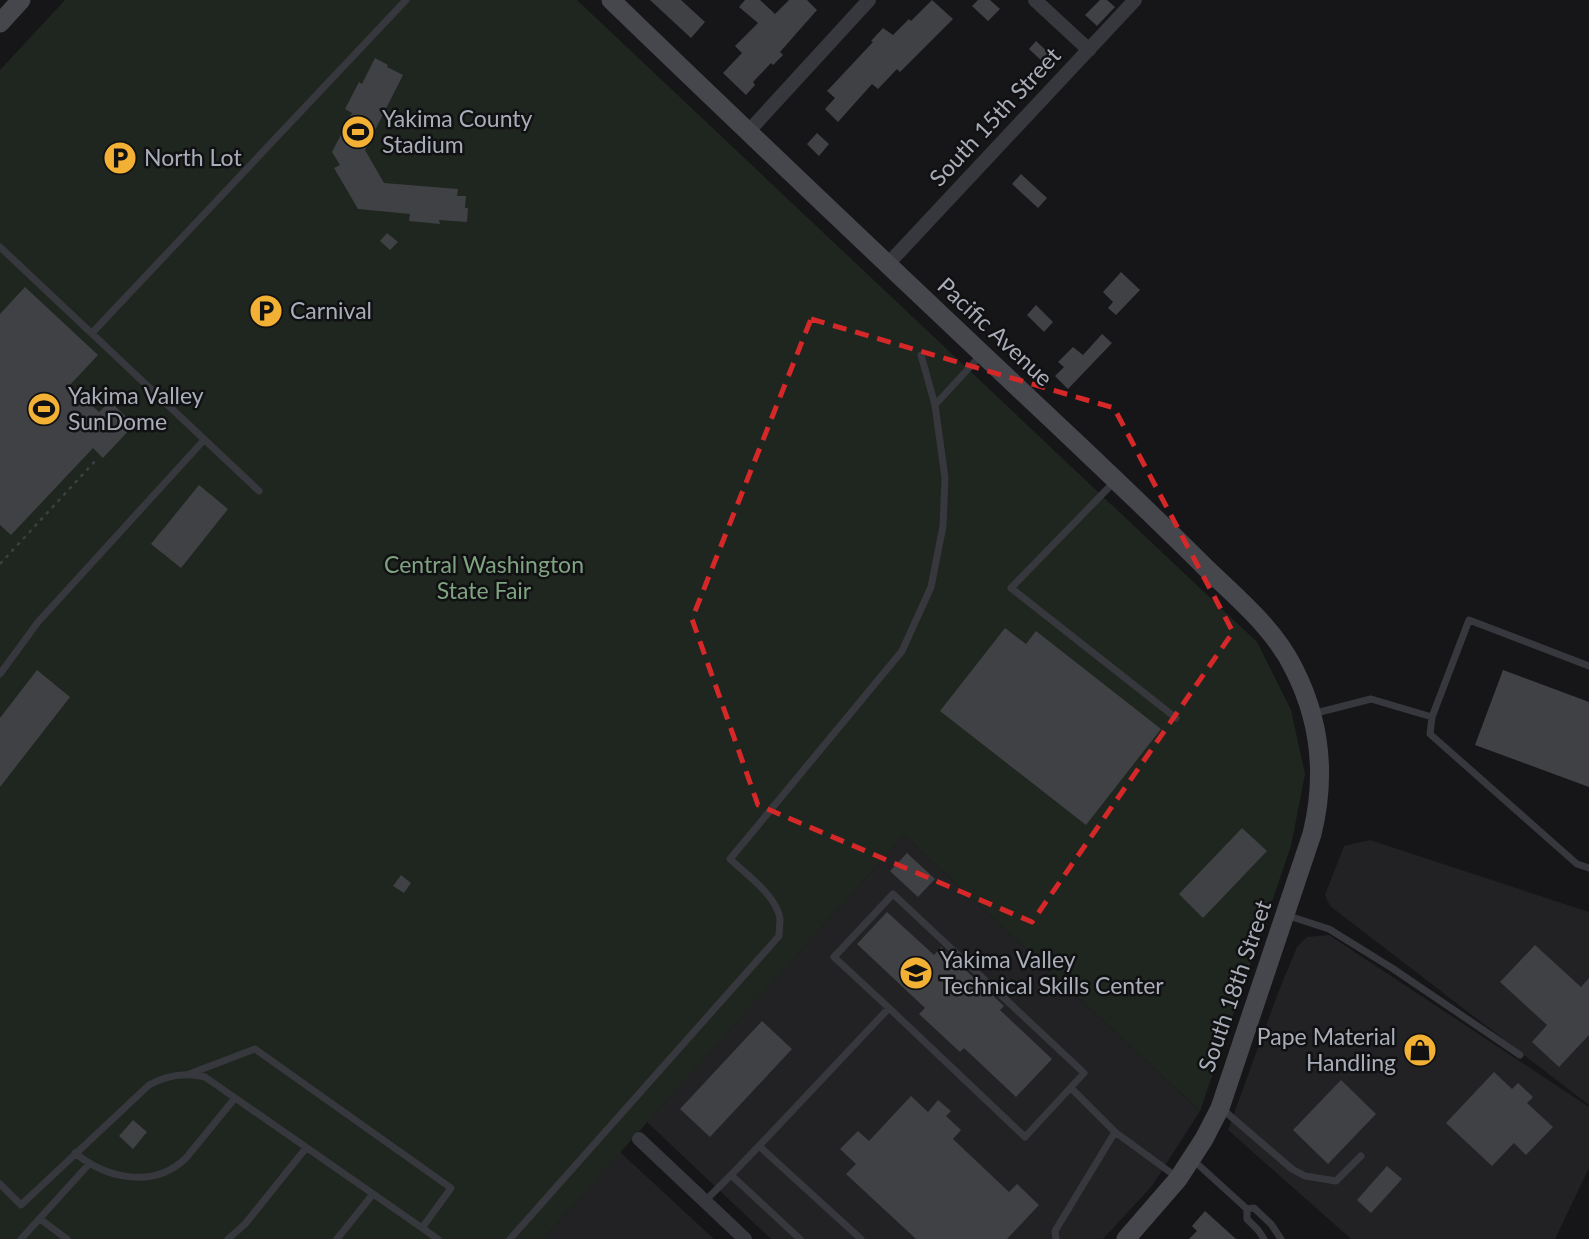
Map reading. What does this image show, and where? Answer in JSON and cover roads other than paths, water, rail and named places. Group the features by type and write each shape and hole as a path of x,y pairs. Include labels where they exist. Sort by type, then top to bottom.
{"street":[{"path":"2,16 21,0"},
{"name":"Pacific Avenue","path":"611,0 1116,480 1270,633 1294,669 1312,718"},
{"path":"748,132 869,0"},
{"path":"1035,0 1089,50"},
{"name":"South 15th Street","path":"888,264 1135,0"},
{"name":"South 18th Street","path":"1126,1239 1178,1179 1220,1108 1317,813 1321,770 1312,718"},
{"path":"639,1139 745,1239"}],"lane":[{"path":"92,333 406,0"},
{"path":"0,247 259,491"},
{"path":"935,405 982,354"},
{"path":"510,1239 779,936 780,918 769,895 730,859 902,651 931,587 943,526 945,478 935,405 921,355"},
{"path":"0,674 38,622 204,440"},
{"path":"1116,480 1011,588 1176,718"},
{"path":"1589,666 1469,620 1432,717 1430,734 1577,864 1589,868"},
{"path":"1312,718 1371,699 1432,717"},
{"path":"893,894 1084,1073 1025,1136 888,1009 834,957 893,894"},
{"path":"1285,914 1329,929 1392,968 1520,1055"},
{"path":"705,1201 888,1009"},
{"path":"0,1184 21,1205 149,1085 169,1076 188,1074 255,1049 451,1188 422,1228"},
{"path":"188,1074 205,1077 438,1239"},
{"path":"1071,1088 1115,1132 1178,1179"},
{"path":"75,1153 107,1173 132,1177 167,1171 186,1158 234,1098"},
{"path":"1220,1108 1292,1169 1305,1176 1336,1181 1361,1156"},
{"path":"1056,1239 1055,1231 1115,1132"},
{"path":"759,1146 861,1239"},
{"path":"228,1239 245,1224 306,1148"},
{"path":"1192,1158 1247,1209 1247,1219 1264,1239"},
{"path":"21,1239 89,1164"},
{"path":"731,1175 800,1239"},
{"path":"337,1239 373,1194"},
{"path":"1247,1209 1254,1208 1271,1224 1281,1239"},
{"path":"40,1219 67,1239"}],"place":[{"name":"Yakima County Stadium","path":"358,132"},
{"name":"North Lot","path":"120,158"},
{"name":"Carnival","path":"266,311"},
{"name":"Yakima Valley SunDome","path":"44,409"},
{"name":"Yakima Valley Technical Skills Center","path":"916,973"},
{"name":"Pape Material Handling","path":"1420,1050"}],"park label":[{"name":"Central Washington State Fair","path":"484,578"}]}
